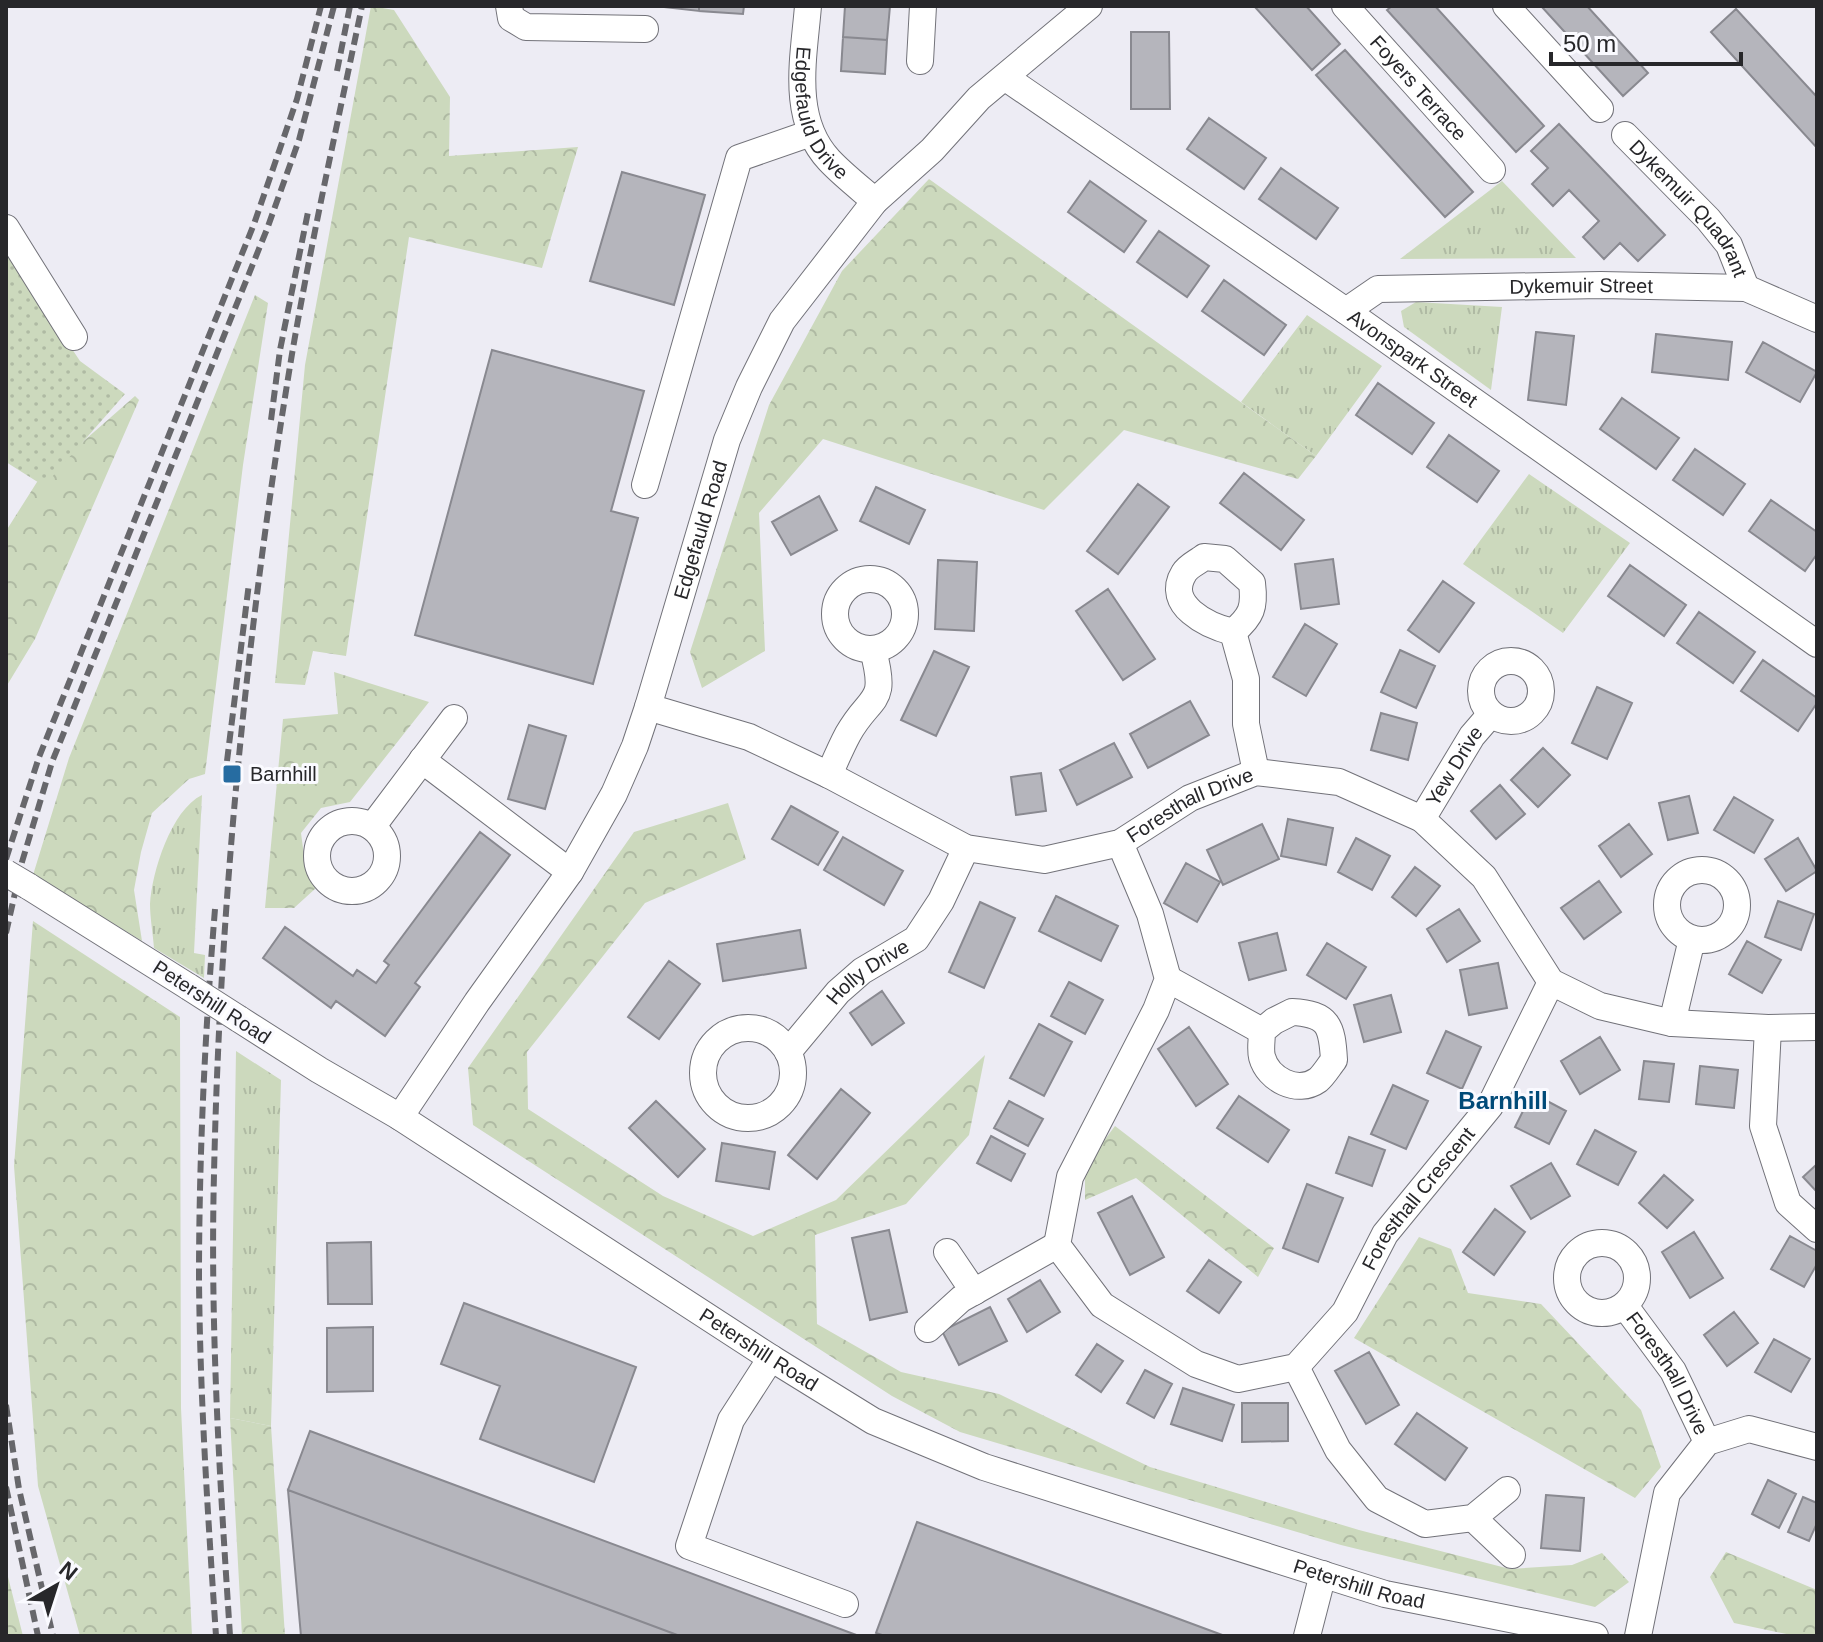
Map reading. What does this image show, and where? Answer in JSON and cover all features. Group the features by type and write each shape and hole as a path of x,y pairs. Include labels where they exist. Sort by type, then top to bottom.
{"street":[{"path":"509,6 511,18 526,27 645,29"},
{"name":"Edgefauld Drive","path":"808,6 801,92 811,133 828,158 875,201"},
{"path":"920,61 923,6"},
{"name":"Edgefauld Road","path":"400,1117 570,872 614,794 648,707 727,440 782,321 875,201 932,150 979,98 1089,6"},
{"name":"Foyers Terrace","path":"1345,6 1492,170"},
{"path":"1506,6 1600,109"},
{"name":"Avonspark Street","path":"1006,78 1346,311 1817,644"},
{"path":"645,485 739,158 811,133"},
{"name":"Dykemuir Quadrant","path":"1625,135 1708,219 1729,245 1746,288"},
{"path":"6,228 74,337"},
{"name":"Dykemuir Street","path":"1346,311 1378,289 1601,285 1746,288 1817,319"},
{"path":"1233,632 1246,679 1246,724 1256,772"},
{"path":"829,775 849,732 873,702 880,684 873,650"},
{"name":"Foresthall Drive","path":"648,707 749,737 829,775 966,848 1044,860 1120,843 1190,798 1256,772 1339,782 1422,819 1484,877 1551,982"},
{"name":"Yew Drive","path":"1422,819 1472,736 1491,714"},
{"path":"372,827 454,718"},
{"path":"422,760 570,872"},
{"path":"1120,843 1150,914 1168,979 1156,1010 1070,1177 1057,1245 1102,1305 1196,1364 1238,1379 1296,1367 1338,1450 1377,1499 1425,1524 1473,1518 1507,1490"},
{"name":"Holly Drive","path":"788,1052 838,992 862,971 916,939 941,901 966,848"},
{"name":"Petershill Road","path":"17,879 319,1070 400,1117 873,1421 984,1467 1385,1594 1595,1636"},
{"path":"1672,1023 1692,939"},
{"path":"1168,979 1262,1031"},
{"path":"1551,982 1600,1006 1672,1023 1817,1027"},
{"name":"Foresthall Crescent","path":"1296,1367 1345,1312 1385,1234 1490,1106 1551,982"},
{"path":"1768,1028 1763,1126 1788,1203 1817,1229"},
{"path":"928,1329 961,1299 1057,1245"},
{"path":"947,1252 974,1292"},
{"name":"Foresthall Drive","path":"1625,1306 1673,1371 1707,1442"},
{"path":"771,1358 731,1420 689,1546 845,1604"},
{"name":"Foresthall Drive","path":"1638,1636 1667,1493 1707,1442 1749,1429 1817,1447"},
{"path":"1473,1518 1512,1555"},
{"path":"1307,1636 1323,1574"}],"green space":[{"path":"371,6 394,10 450,97 449,156 578,147 542,268 409,237 346,656 313,651 305,685 275,683 305,365"},
{"path":"929,179 1316,456 1298,479 1124,430 1044,510 823,439 759,513 765,651 702,688 690,652 769,405 842,271"},
{"path":"1502,181 1576,258 1400,259"},
{"path":"6,250 80,361 125,394 44,486 6,462"},
{"path":"255,295 268,303 243,465 205,774 189,779 152,813 134,890 142,941 33,875 69,758"},
{"path":"1416,302 1502,307 1491,390 1404,327 1401,311"},
{"path":"1307,315 1382,366 1316,456 1241,402"},
{"path":"135,396 139,400 35,639 6,687 6,531 37,482"},
{"path":"1529,474 1630,543 1563,633 1463,564"},
{"path":"334,672 429,702 350,802 321,808 301,833 305,863 316,888 294,908 265,908 283,719 338,714"},
{"path":"202,795 194,953 205,955 204,978 154,948 150,904 159,859 172,828 191,803"},
{"path":"728,803 746,859 645,903 527,1052 528,1109 663,1196 753,1236 836,1200 985,1055 969,1135 906,1204 815,1235 817,1324 901,1372 999,1394 1150,1467 1359,1530 1510,1569 1572,1565 1602,1553 1629,1582 1595,1607 1341,1545 960,1432 892,1396 473,1125 468,1068 634,832"},
{"path":"33,921 180,1017 181,1408 192,1636 80,1636 38,1486 14,1166"},
{"path":"236,1051 281,1080 271,1426 230,1418"},
{"path":"1115,1126 1274,1248 1258,1277 1136,1178 1085,1200 1085,1166"},
{"path":"1419,1237 1451,1249 1468,1293 1541,1304 1641,1410 1661,1467 1635,1498 1354,1338"},
{"path":"230,1418 271,1426 285,1636 242,1636"},
{"path":"1726,1552 1817,1590 1817,1636 1796,1636 1734,1623 1710,1577"},
{"path":"6,1569 23,1636 6,1636"}],"building":[{"path":"655,6 699,6 699,11"},
{"path":"699,6 744,6 743,14 699,11"},
{"path":"845,6 890,6 887,40 843,37"},
{"path":"1254,6 1306,6 1340,44 1312,70"},
{"path":"1392,6 1435,6 1544,126 1516,152 1387,10"},
{"path":"1541,6 1587,6 1648,73 1623,96"},
{"path":"1736,9 1817,97 1817,148 1711,32"},
{"path":"1131,32 1169,32 1170,109 1131,109"},
{"path":"843,37 887,40 885,74 841,71"},
{"path":"1345,50 1473,192 1445,217 1316,75"},
{"path":"1209,118 1266,158 1244,189 1187,149"},
{"path":"1559,124 1665,235 1638,261 1620,243 1604,259 1583,237 1599,221 1569,190 1553,206 1532,184 1548,168 1531,151"},
{"path":"1281,168 1338,208 1316,239 1259,199"},
{"path":"622,172 705,195 674,305 590,281"},
{"path":"1090,181 1146,221 1124,252 1068,212"},
{"path":"1159,231 1209,266 1187,297 1137,262"},
{"path":"1224,280 1286,325 1264,355 1202,311"},
{"path":"1536,332 1574,336 1566,405 1528,400"},
{"path":"1656,334 1732,342 1728,380 1652,372"},
{"path":"1763,342 1817,372 1800,402 1746,372"},
{"path":"492,350 644,391 611,511 638,518 593,684 415,635"},
{"path":"1378,383 1434,423 1412,454 1356,415"},
{"path":"1622,398 1679,438 1656,469 1600,429"},
{"path":"1449,435 1499,471 1477,502 1427,467"},
{"path":"1695,449 1745,484 1723,515 1673,480"},
{"path":"1244,473 1304,520 1281,550 1220,503"},
{"path":"1138,484 1169,507 1118,574 1087,551"},
{"path":"876,487 925,510 909,544 860,521"},
{"path":"819,496 837,530 791,555 772,522"},
{"path":"1771,500 1817,532 1817,554 1805,571 1749,531"},
{"path":"1333,559 1339,604 1301,609 1295,564"},
{"path":"938,560 977,562 974,631 935,629"},
{"path":"1630,565 1686,605 1664,636 1608,596"},
{"path":"1443,581 1474,603 1439,652 1408,630"},
{"path":"1108,589 1155,659 1123,680 1076,611"},
{"path":"1699,612 1755,652 1733,683 1677,643"},
{"path":"1305,624 1337,644 1306,696 1273,677"},
{"path":"1400,650 1435,666 1416,708 1381,692"},
{"path":"934,651 969,667 936,736 901,720"},
{"path":"1763,660 1817,698 1817,703 1798,731 1741,691"},
{"path":"1597,687 1632,703 1607,759 1572,743"},
{"path":"1190,701 1209,735 1148,768 1130,734"},
{"path":"1381,713 1417,723 1408,760 1371,750"},
{"path":"529,725 566,736 545,809 508,799"},
{"path":"1114,743 1132,777 1077,805 1060,770"},
{"path":"1543,748 1570,775 1538,807 1511,780"},
{"path":"1041,773 1046,811 1016,815 1011,777"},
{"path":"1500,785 1525,814 1496,839 1471,811"},
{"path":"1689,796 1698,833 1668,840 1659,803"},
{"path":"1734,797 1773,820 1754,853 1714,830"},
{"path":"791,806 838,832 818,865 772,839"},
{"path":"1288,819 1333,828 1326,865 1281,856"},
{"path":"1262,824 1279,859 1223,885 1207,850"},
{"path":"1629,824 1652,854 1621,877 1599,846"},
{"path":"480,832 510,855 415,983 420,987 385,1036 336,1001 331,1008 263,958 285,927 353,976 357,970 376,983 389,965 384,961"},
{"path":"843,837 903,871 884,905 824,870"},
{"path":"1356,838 1390,856 1372,890 1338,872"},
{"path":"1798,838 1817,871 1786,891 1765,859"},
{"path":"1186,863 1220,882 1197,922 1164,903"},
{"path":"1415,867 1440,886 1416,916 1392,897"},
{"path":"1599,881 1621,912 1584,939 1561,908"},
{"path":"1056,896 1118,926 1101,961 1039,931"},
{"path":"1778,901 1814,914 1801,950 1765,937"},
{"path":"980,902 1015,918 984,988 949,972"},
{"path":"1459,909 1480,941 1447,962 1427,929"},
{"path":"800,930 806,968 723,981 717,944"},
{"path":"1277,933 1286,970 1249,980 1239,943"},
{"path":"1747,941 1781,960 1762,993 1729,974"},
{"path":"1327,943 1366,967 1346,999 1307,975"},
{"path":"669,961 700,984 659,1039 628,1017"},
{"path":"1498,963 1507,1008 1469,1015 1460,970"},
{"path":"1069,982 1103,1000 1085,1034 1051,1016"},
{"path":"882,991 904,1023 872,1045 850,1013"},
{"path":"1391,995 1401,1032 1364,1042 1354,1005"},
{"path":"1039,1024 1072,1042 1044,1096 1010,1078"},
{"path":"1189,1027 1228,1084 1196,1106 1158,1049"},
{"path":"1446,1031 1481,1047 1462,1089 1427,1073"},
{"path":"1600,1037 1620,1070 1580,1094 1561,1061"},
{"path":"1644,1061 1674,1064 1669,1102 1639,1099"},
{"path":"1700,1066 1738,1070 1734,1108 1696,1104"},
{"path":"1393,1085 1428,1101 1406,1149 1371,1134"},
{"path":"841,1089 870,1113 817,1179 788,1155"},
{"path":"1532,1093 1566,1111 1549,1144 1515,1127"},
{"path":"1239,1096 1289,1130 1268,1162 1217,1128"},
{"path":"656,1101 705,1149 678,1177 629,1128"},
{"path":"1009,1101 1043,1119 1028,1146 994,1128"},
{"path":"1595,1130 1636,1152 1618,1185 1577,1164"},
{"path":"991,1136 1025,1154 1011,1181 977,1163"},
{"path":"1349,1137 1385,1150 1372,1186 1336,1173"},
{"path":"722,1143 775,1152 769,1189 716,1181"},
{"path":"1551,1163 1570,1196 1531,1219 1511,1186"},
{"path":"1817,1164 1817,1192 1803,1177"},
{"path":"1664,1175 1693,1200 1667,1228 1639,1203"},
{"path":"1307,1184 1343,1198 1318,1262 1283,1248"},
{"path":"1132,1196 1164,1257 1130,1275 1098,1213"},
{"path":"1495,1209 1525,1232 1494,1275 1463,1252"},
{"path":"889,1230 907,1312 870,1320 852,1238"},
{"path":"1694,1232 1723,1278 1690,1298 1662,1252"},
{"path":"1790,1236 1817,1251 1817,1264 1804,1287 1771,1269"},
{"path":"371,1242 372,1304 328,1304 327,1243"},
{"path":"1209,1260 1241,1282 1219,1313 1187,1291"},
{"path":"1040,1280 1060,1312 1027,1332 1008,1299"},
{"path":"464,1303 636,1367 594,1482 480,1439 500,1386 441,1364"},
{"path":"990,1307 1007,1341 959,1365 942,1331"},
{"path":"1734,1312 1758,1343 1727,1366 1704,1335"},
{"path":"373,1327 373,1391 327,1392 327,1328"},
{"path":"1774,1339 1810,1359 1791,1392 1755,1372"},
{"path":"1097,1344 1123,1361 1101,1392 1076,1375"},
{"path":"1369,1352 1399,1405 1366,1424 1335,1371"},
{"path":"1145,1370 1172,1384 1154,1418 1127,1403"},
{"path":"1183,1388 1234,1405 1222,1441 1171,1424"},
{"path":"1242,1403 1288,1403 1288,1441 1242,1442"},
{"path":"1417,1413 1467,1448 1445,1480 1395,1444"},
{"path":"310,1431 859,1636 680,1636 288,1490"},
{"path":"1768,1480 1796,1494 1779,1528 1752,1514"},
{"path":"288,1490 680,1636 301,1636"},
{"path":"1546,1495 1584,1498 1580,1551 1541,1548"},
{"path":"1803,1497 1817,1503 1817,1523 1809,1541 1788,1532"},
{"path":"917,1522 1225,1636 885,1636 876,1633"}],"railway":[{"path":"6,859 39,757 254,224 297,99 321,6"},
{"path":"6,933 22,862 52,762 267,229 299,140 334,6"},
{"path":"337,71 350,6"},
{"path":"230,1636 213,1290 217,1071 229,866 249,660 276,456 308,266 362,6"},
{"path":"271,420 280,350 308,212"},
{"path":"227,761 249,583"},
{"path":"215,909 203,1094 199,1279 207,1502 216,1636"},
{"path":"6,1405 19,1489 53,1636"},
{"path":"6,1487 38,1636"}],"place":[{"name":"Barnhill","path":"232,774"}],"district":[{"name":"Barnhill","path":"1503,1100"}]}
